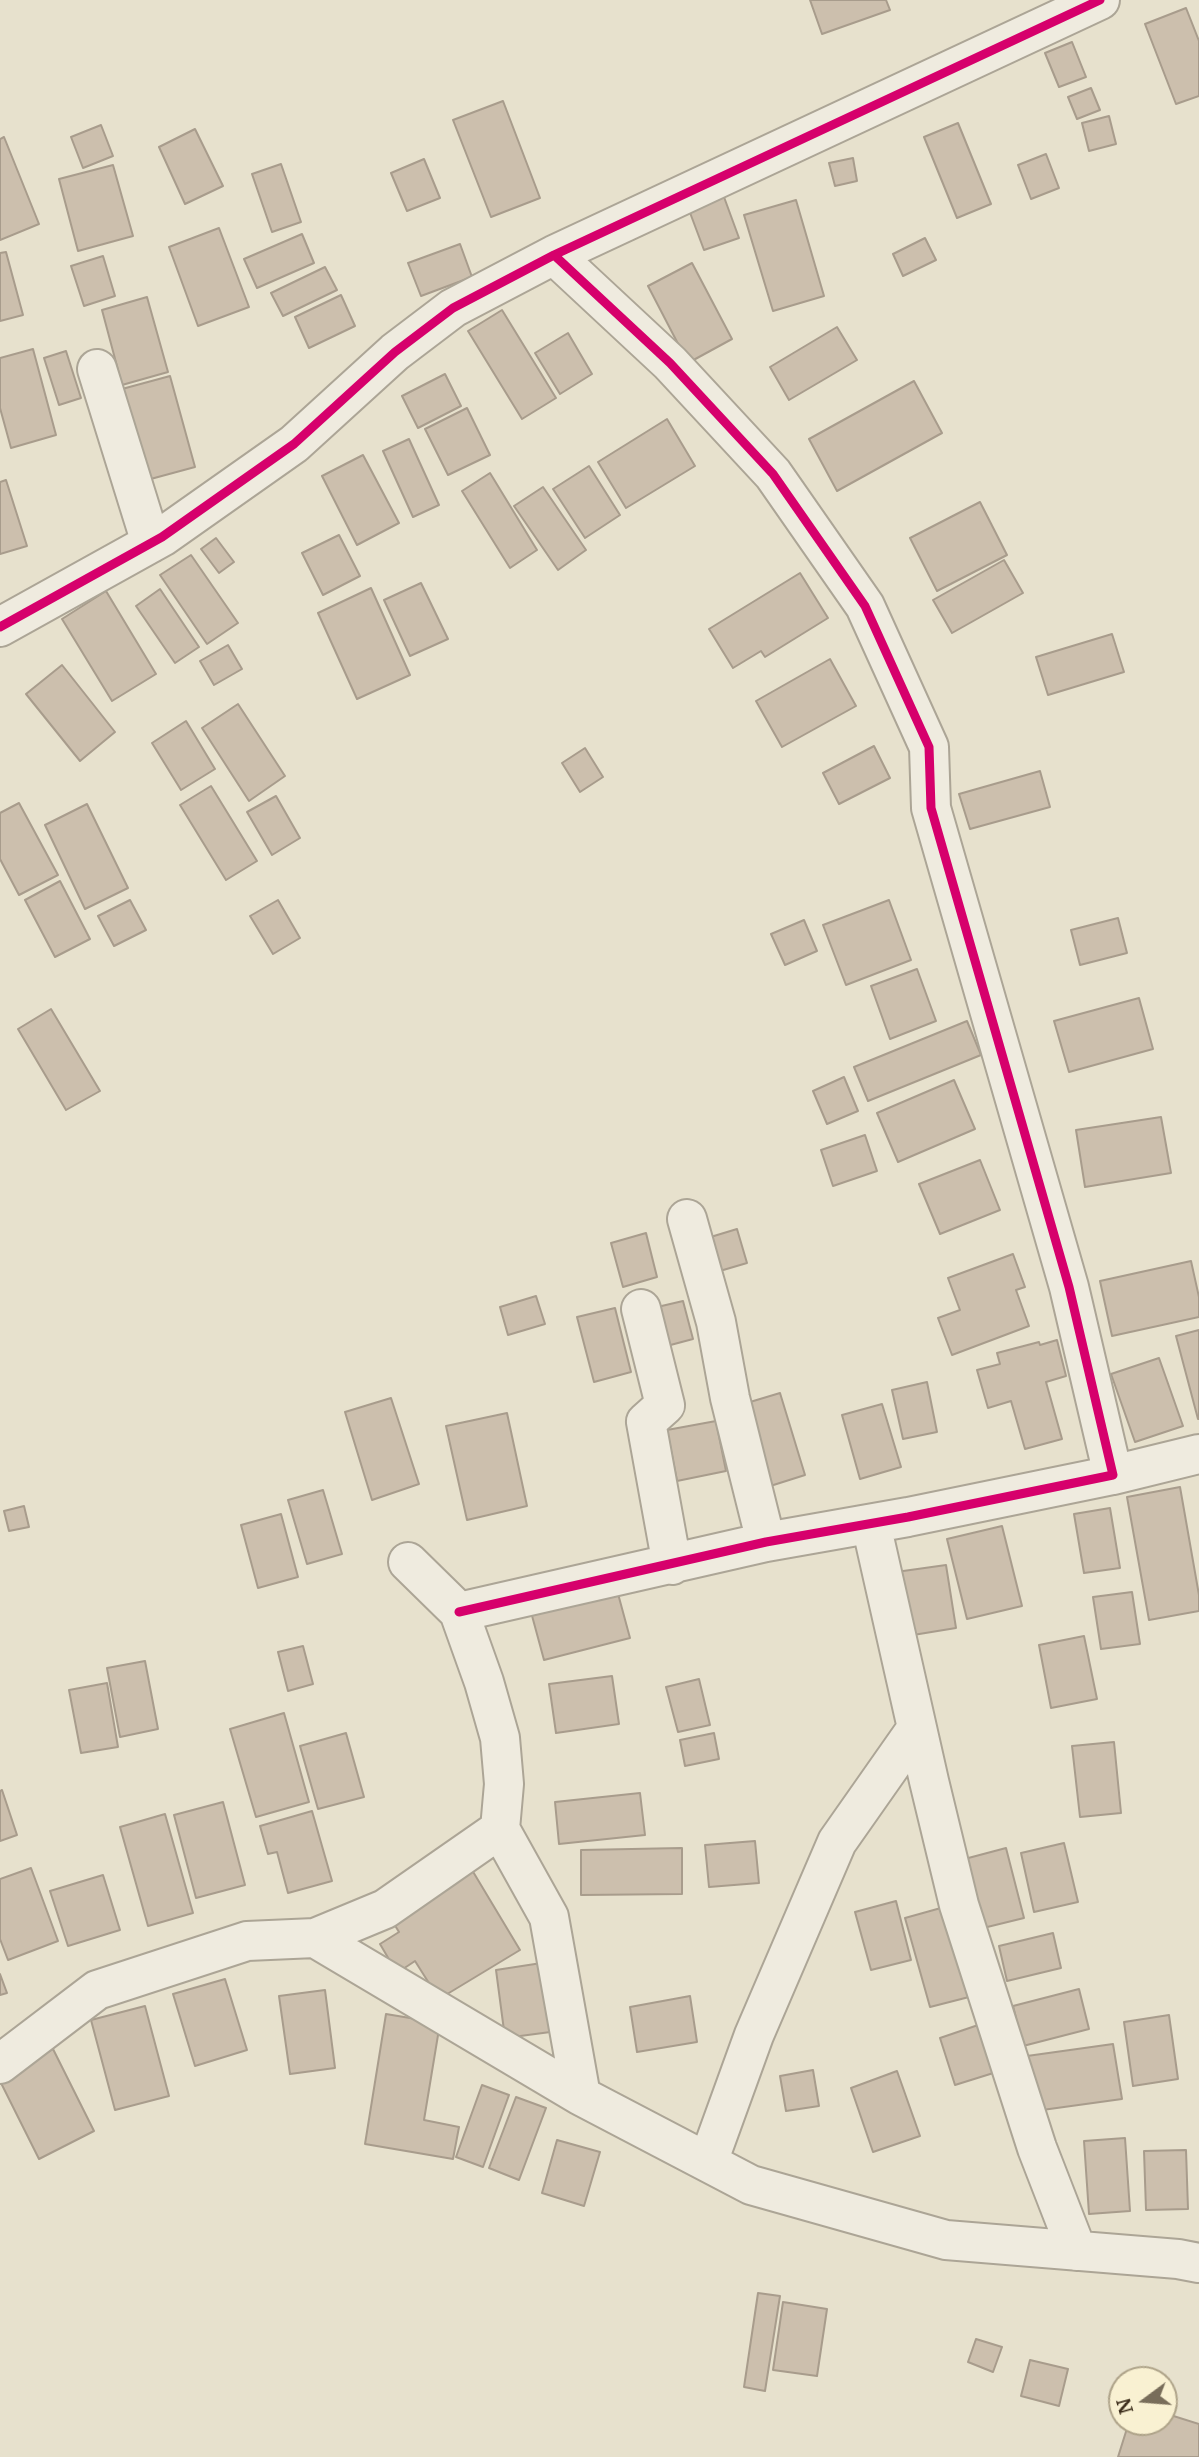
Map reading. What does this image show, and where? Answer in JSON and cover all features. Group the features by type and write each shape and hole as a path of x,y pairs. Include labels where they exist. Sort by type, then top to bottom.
{"street":[{"path":"0,627 150,544 294,444 395,352 453,308 554,255 1101,0"},
{"path":"554,255 670,363 773,474 865,606 929,747 931,808 1069,1287 1113,1475"},
{"path":"97,369 150,544"},
{"path":"687,1219 716,1322 730,1398 766,1542"},
{"path":"641,1309 665,1405 646,1422 672,1565"},
{"path":"459,1612 766,1542 871,1524 1113,1475 1199,1454"},
{"path":"871,1524 959,1905 1037,2148 1077,2250"},
{"path":"408,1562 459,1612 484,1682 500,1738 504,1784 500,1829 549,1917 581,2096"},
{"path":"708,2162 754,2035 837,1842 917,1728"},
{"path":"0,2064 97,1990 247,1941 315,1938 385,1909 500,1829"},
{"path":"315,1938 581,2096 751,2185 946,2240 1199,2263"}],"building":[{"path":"810,0 886,0 890,10 822,34"},
{"path":"1186,8 1199,41 1199,96 1176,104 1145,24"},
{"path":"1072,42 1086,77 1059,87 1045,53"},
{"path":"1091,88 1100,110 1077,119 1068,97"},
{"path":"503,101 540,198 491,217 453,120"},
{"path":"1109,116 1116,144 1089,151 1082,123"},
{"path":"958,123 991,204 957,218 924,137"},
{"path":"101,125 113,156 83,168 71,137"},
{"path":"195,129 223,186 185,204 159,147"},
{"path":"4,137 39,224 0,240 0,139"},
{"path":"1046,154 1059,188 1031,199 1018,165"},
{"path":"853,158 857,181 835,186 829,163"},
{"path":"424,159 440,198 407,211 391,173"},
{"path":"281,164 301,222 272,232 252,174"},
{"path":"113,165 133,236 78,251 59,179"},
{"path":"724,197 739,238 704,250 689,210"},
{"path":"796,200 824,296 773,311 744,215"},
{"path":"219,228 249,307 198,326 169,247"},
{"path":"302,234 314,263 257,288 244,259"},
{"path":"925,238 936,260 903,276 893,254"},
{"path":"460,244 472,277 421,296 408,263"},
{"path":"6,252 23,315 0,321 0,253"},
{"path":"103,256 115,296 84,306 71,266"},
{"path":"692,263 732,339 688,363 648,286"},
{"path":"325,267 337,290 283,316 271,293"},
{"path":"341,295 355,326 309,348 295,317"},
{"path":"147,297 168,372 122,385 102,310"},
{"path":"502,310 556,398 522,419 468,331"},
{"path":"837,327 857,360 789,400 770,367"},
{"path":"568,333 592,374 560,394 535,353"},
{"path":"33,349 56,435 11,448 0,408 0,358"},
{"path":"66,351 81,398 59,405 44,358"},
{"path":"445,374 461,406 418,428 402,396"},
{"path":"170,376 195,467 147,480 122,389"},
{"path":"914,381 942,433 837,491 809,439"},
{"path":"467,408 490,455 448,475 425,429"},
{"path":"667,419 695,466 626,508 598,462"},
{"path":"409,439 439,505 413,517 383,451"},
{"path":"363,455 399,523 357,545 322,476"},
{"path":"589,466 620,515 585,538 553,489"},
{"path":"490,473 537,550 510,568 462,491"},
{"path":"6,480 27,546 0,554 0,482"},
{"path":"543,487 586,550 558,570 514,506"},
{"path":"980,502 1007,555 937,591 910,538"},
{"path":"339,535 360,576 323,595 302,553"},
{"path":"216,538 234,562 219,573 201,549"},
{"path":"191,555 238,623 207,644 160,575"},
{"path":"1004,560 1023,593 952,633 933,600"},
{"path":"800,573 828,618 765,657 761,651 733,668 709,629"},
{"path":"421,583 448,639 410,656 384,600"},
{"path":"371,588 410,675 357,699 318,613"},
{"path":"160,589 199,647 175,663 136,606"},
{"path":"106,591 156,674 112,701 62,619"},
{"path":"1112,634 1124,672 1048,695 1036,657"},
{"path":"228,645 242,669 214,685 200,661"},
{"path":"830,659 856,706 782,747 756,701"},
{"path":"62,665 115,732 80,761 26,694"},
{"path":"238,704 285,776 249,801 202,728"},
{"path":"186,721 215,769 181,790 152,743"},
{"path":"874,746 890,778 839,804 823,773"},
{"path":"585,748 603,777 580,792 562,763"},
{"path":"1040,771 1050,807 970,829 959,794"},
{"path":"211,786 257,861 226,880 180,805"},
{"path":"276,796 300,838 272,855 247,812"},
{"path":"19,803 58,875 19,895 0,859 0,813"},
{"path":"87,804 128,888 85,909 45,825"},
{"path":"60,881 90,939 55,957 25,900"},
{"path":"130,900 146,930 114,946 98,916"},
{"path":"278,900 300,938 273,954 250,916"},
{"path":"889,900 911,960 846,985 823,925"},
{"path":"1118,918 1127,953 1080,965 1071,930"},
{"path":"804,920 817,951 785,965 771,934"},
{"path":"917,969 936,1021 890,1039 871,986"},
{"path":"1139,998 1153,1049 1069,1072 1054,1021"},
{"path":"51,1009 100,1091 66,1110 18,1029"},
{"path":"967,1021 981,1055 868,1101 854,1067"},
{"path":"844,1077 858,1111 827,1124 813,1091"},
{"path":"954,1080 975,1129 898,1162 877,1113"},
{"path":"1161,1117 1171,1173 1085,1187 1076,1130"},
{"path":"865,1135 877,1171 833,1186 821,1150"},
{"path":"980,1160 1000,1210 940,1234 919,1184"},
{"path":"737,1229 747,1263 713,1273 704,1239"},
{"path":"646,1233 657,1277 623,1287 611,1243"},
{"path":"1013,1254 1025,1287 1016,1290 1029,1326 952,1355 938,1318 960,1310 948,1278"},
{"path":"1191,1261 1199,1297 1199,1317 1112,1336 1100,1281"},
{"path":"536,1296 545,1324 508,1335 500,1307"},
{"path":"683,1301 693,1339 663,1347 653,1308"},
{"path":"615,1308 631,1372 594,1382 577,1317"},
{"path":"1199,1330 1199,1419 1198,1419 1176,1336"},
{"path":"1057,1340 1066,1376 1046,1382 1062,1439 1025,1449 1011,1401 988,1408 977,1370 1000,1364 997,1353"},
{"path":"1159,1358 1183,1426 1135,1442 1111,1374"},
{"path":"927,1382 937,1432 903,1439 892,1390"},
{"path":"780,1393 805,1475 764,1488 740,1405"},
{"path":"391,1398 419,1484 372,1500 345,1412"},
{"path":"882,1404 901,1467 860,1479 842,1415"},
{"path":"507,1413 527,1506 467,1520 446,1426"},
{"path":"716,1421 726,1471 677,1481 667,1430"},
{"path":"1180,1487 1199,1595 1199,1611 1149,1620 1127,1497"},
{"path":"323,1490 342,1554 307,1564 288,1500"},
{"path":"24,1506 29,1527 9,1531 4,1511"},
{"path":"1110,1508 1120,1568 1084,1573 1074,1514"},
{"path":"281,1514 298,1577 258,1588 241,1525"},
{"path":"1002,1526 1022,1606 967,1619 947,1539"},
{"path":"946,1565 956,1628 907,1636 896,1572"},
{"path":"617,1590 630,1638 544,1660 531,1612"},
{"path":"1132,1592 1140,1644 1101,1649 1093,1597"},
{"path":"1084,1636 1097,1699 1051,1708 1039,1645"},
{"path":"303,1646 313,1684 288,1691 278,1652"},
{"path":"145,1661 158,1729 120,1737 107,1668"},
{"path":"612,1676 619,1724 556,1733 549,1684"},
{"path":"699,1679 710,1725 678,1732 666,1687"},
{"path":"107,1683 118,1747 81,1753 69,1690"},
{"path":"284,1713 309,1802 256,1817 230,1729"},
{"path":"346,1733 364,1797 318,1809 300,1746"},
{"path":"714,1733 719,1759 685,1766 680,1740"},
{"path":"1114,1742 1121,1813 1080,1817 1072,1746"},
{"path":"2,1790 17,1835 0,1841 0,1791"},
{"path":"640,1793 645,1835 559,1844 555,1802"},
{"path":"223,1802 245,1885 196,1898 174,1815"},
{"path":"312,1811 332,1881 288,1893 277,1852 268,1854 260,1826"},
{"path":"165,1814 193,1913 148,1926 120,1827"},
{"path":"755,1841 759,1883 709,1887 705,1845"},
{"path":"1064,1843 1078,1902 1034,1912 1021,1853"},
{"path":"682,1848 682,1894 581,1895 581,1850"},
{"path":"1006,1848 1024,1918 975,1930 957,1861"},
{"path":"31,1868 58,1941 8,1960 0,1939 0,1879"},
{"path":"472,1870 520,1950 439,1999 415,1961 397,1973 380,1944 399,1932 391,1919"},
{"path":"103,1875 120,1930 68,1946 50,1891"},
{"path":"896,1901 911,1960 871,1970 855,1912"},
{"path":"948,1906 973,1996 930,2007 905,1918"},
{"path":"1053,1933 1061,1968 1007,1981 999,1946"},
{"path":"548,1962 558,2031 505,2038 496,1970"},
{"path":"0,1974 7,1993 0,1995"},
{"path":"225,1979 247,2050 195,2066 173,1994"},
{"path":"1079,1989 1089,2029 1023,2046 1013,2006"},
{"path":"325,1990 335,2068 290,2074 279,1996"},
{"path":"690,1996 697,2042 637,2052 630,2007"},
{"path":"145,2006 169,2096 115,2110 91,2020"},
{"path":"386,2014 440,2023 424,2120 459,2127 453,2159 365,2144"},
{"path":"1169,2015 1178,2079 1133,2086 1124,2022"},
{"path":"987,2022 1003,2070 955,2085 940,2038"},
{"path":"1113,2044 1122,2099 1035,2111 1027,2056"},
{"path":"53,2049 94,2131 39,2159 0,2081 0,2076"},
{"path":"813,2070 819,2106 786,2111 780,2076"},
{"path":"897,2071 920,2136 873,2152 851,2088"},
{"path":"482,2085 509,2095 483,2167 456,2157"},
{"path":"516,2097 546,2108 519,2180 489,2168"},
{"path":"1125,2138 1130,2211 1089,2214 1084,2141"},
{"path":"557,2140 600,2152 584,2206 542,2193"},
{"path":"1186,2150 1188,2209 1146,2210 1144,2151"},
{"path":"758,2293 780,2296 765,2391 744,2387"},
{"path":"783,2302 827,2309 817,2376 773,2370"},
{"path":"976,2339 1002,2347 993,2372 968,2362"},
{"path":"1030,2360 1068,2369 1059,2406 1021,2396"},
{"path":"1178,2417 1199,2424 1199,2457 1118,2457 1125,2436 1178,2436"}],"cycle path":[{"path":"0,627 162,537 294,444 395,352 453,308 554,255 1100,0"},
{"path":"459,1612 766,1542 908,1517 1113,1475 1069,1287 931,808 929,747 865,606 773,474 670,363 554,255"}]}
